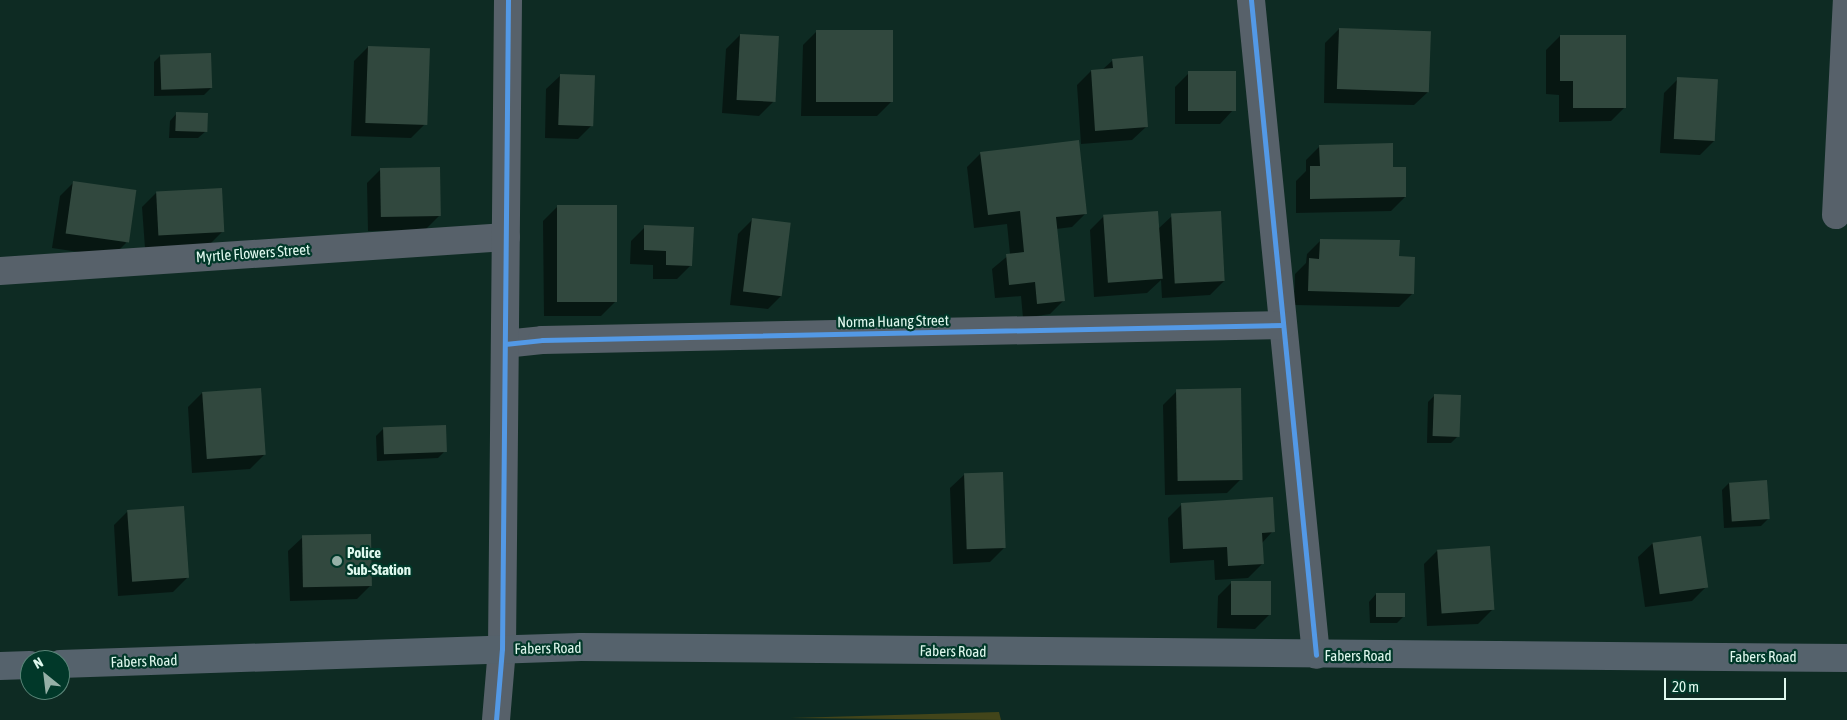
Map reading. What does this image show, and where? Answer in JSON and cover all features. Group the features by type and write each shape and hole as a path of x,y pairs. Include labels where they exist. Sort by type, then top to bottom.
{"main road":[{"name":"Fabers Road","path":"70,664 581,647 1316,655 1847,658"},
{"path":"0,666 20,665"}],"street":[{"path":"496,720 502,649 508,0"},
{"path":"1251,0 1316,655"},
{"path":"1836,215 1847,0"},
{"name":"Myrtle Flowers Street","path":"0,271 506,236"},
{"name":"Norma Huang Street","path":"504,344 552,340 1283,325"}],"green space":[{"path":"999,712 1001,720 790,718"}],"building":[{"path":"1339,28 1431,31 1429,92 1337,89"},
{"path":"816,30 893,30 893,102 816,102"},
{"path":"740,34 779,36 775,102 737,100"},
{"path":"1560,35 1626,35 1626,108 1573,108 1573,81 1560,81"},
{"path":"368,46 430,48 427,125 365,123"},
{"path":"211,53 212,88 161,90 160,55"},
{"path":"1143,56 1148,127 1095,131 1091,70 1113,68 1112,59"},
{"path":"1188,71 1236,71 1236,111 1188,111"},
{"path":"560,74 595,75 593,126 558,125"},
{"path":"1677,77 1718,79 1715,141 1674,139"},
{"path":"176,112 208,113 207,132 175,131"},
{"path":"1079,140 1087,214 1056,217 1065,301 1037,304 1035,282 1009,285 1006,254 1024,252 1020,211 988,215 980,152"},
{"path":"1393,143 1393,167 1406,167 1406,197 1310,199 1310,166 1320,166 1319,145"},
{"path":"440,167 441,216 381,217 380,168"},
{"path":"73,181 136,190 129,242 66,233"},
{"path":"222,188 224,232 158,235 156,191"},
{"path":"557,205 617,205 617,302 557,302"},
{"path":"1158,211 1163,279 1108,283 1103,215"},
{"path":"1221,211 1225,281 1175,284 1171,214"},
{"path":"752,218 791,223 782,296 743,291"},
{"path":"644,225 694,227 692,266 666,265 666,251 644,250"},
{"path":"1320,239 1400,240 1399,256 1415,257 1414,294 1308,291 1309,258 1319,259"},
{"path":"261,388 266,455 207,459 202,392"},
{"path":"1241,388 1243,480 1178,481 1176,389"},
{"path":"1434,394 1461,395 1460,437 1433,436"},
{"path":"446,425 447,452 384,454 383,427"},
{"path":"1003,472 1006,548 967,549 964,473"},
{"path":"1767,480 1770,519 1732,522 1729,483"},
{"path":"1273,497 1275,532 1262,533 1264,564 1228,566 1227,547 1183,549 1181,503"},
{"path":"184,506 189,578 132,582 127,510"},
{"name":"Police Sub-Station","path":"371,534 372,586 303,587 302,535"},
{"path":"1701,536 1708,587 1660,594 1652,543"},
{"path":"1490,546 1494,610 1442,614 1437,550"},
{"path":"1231,581 1271,581 1271,615 1231,615"},
{"path":"1376,593 1405,593 1405,617 1376,617"}],"cycle path":[{"path":"496,720 502,649 508,0"},
{"path":"1251,0 1316,655"},
{"path":"505,344 542,340 1283,325"}],"place":[{"name":"Police Sub-Station","path":"337,561"}]}
